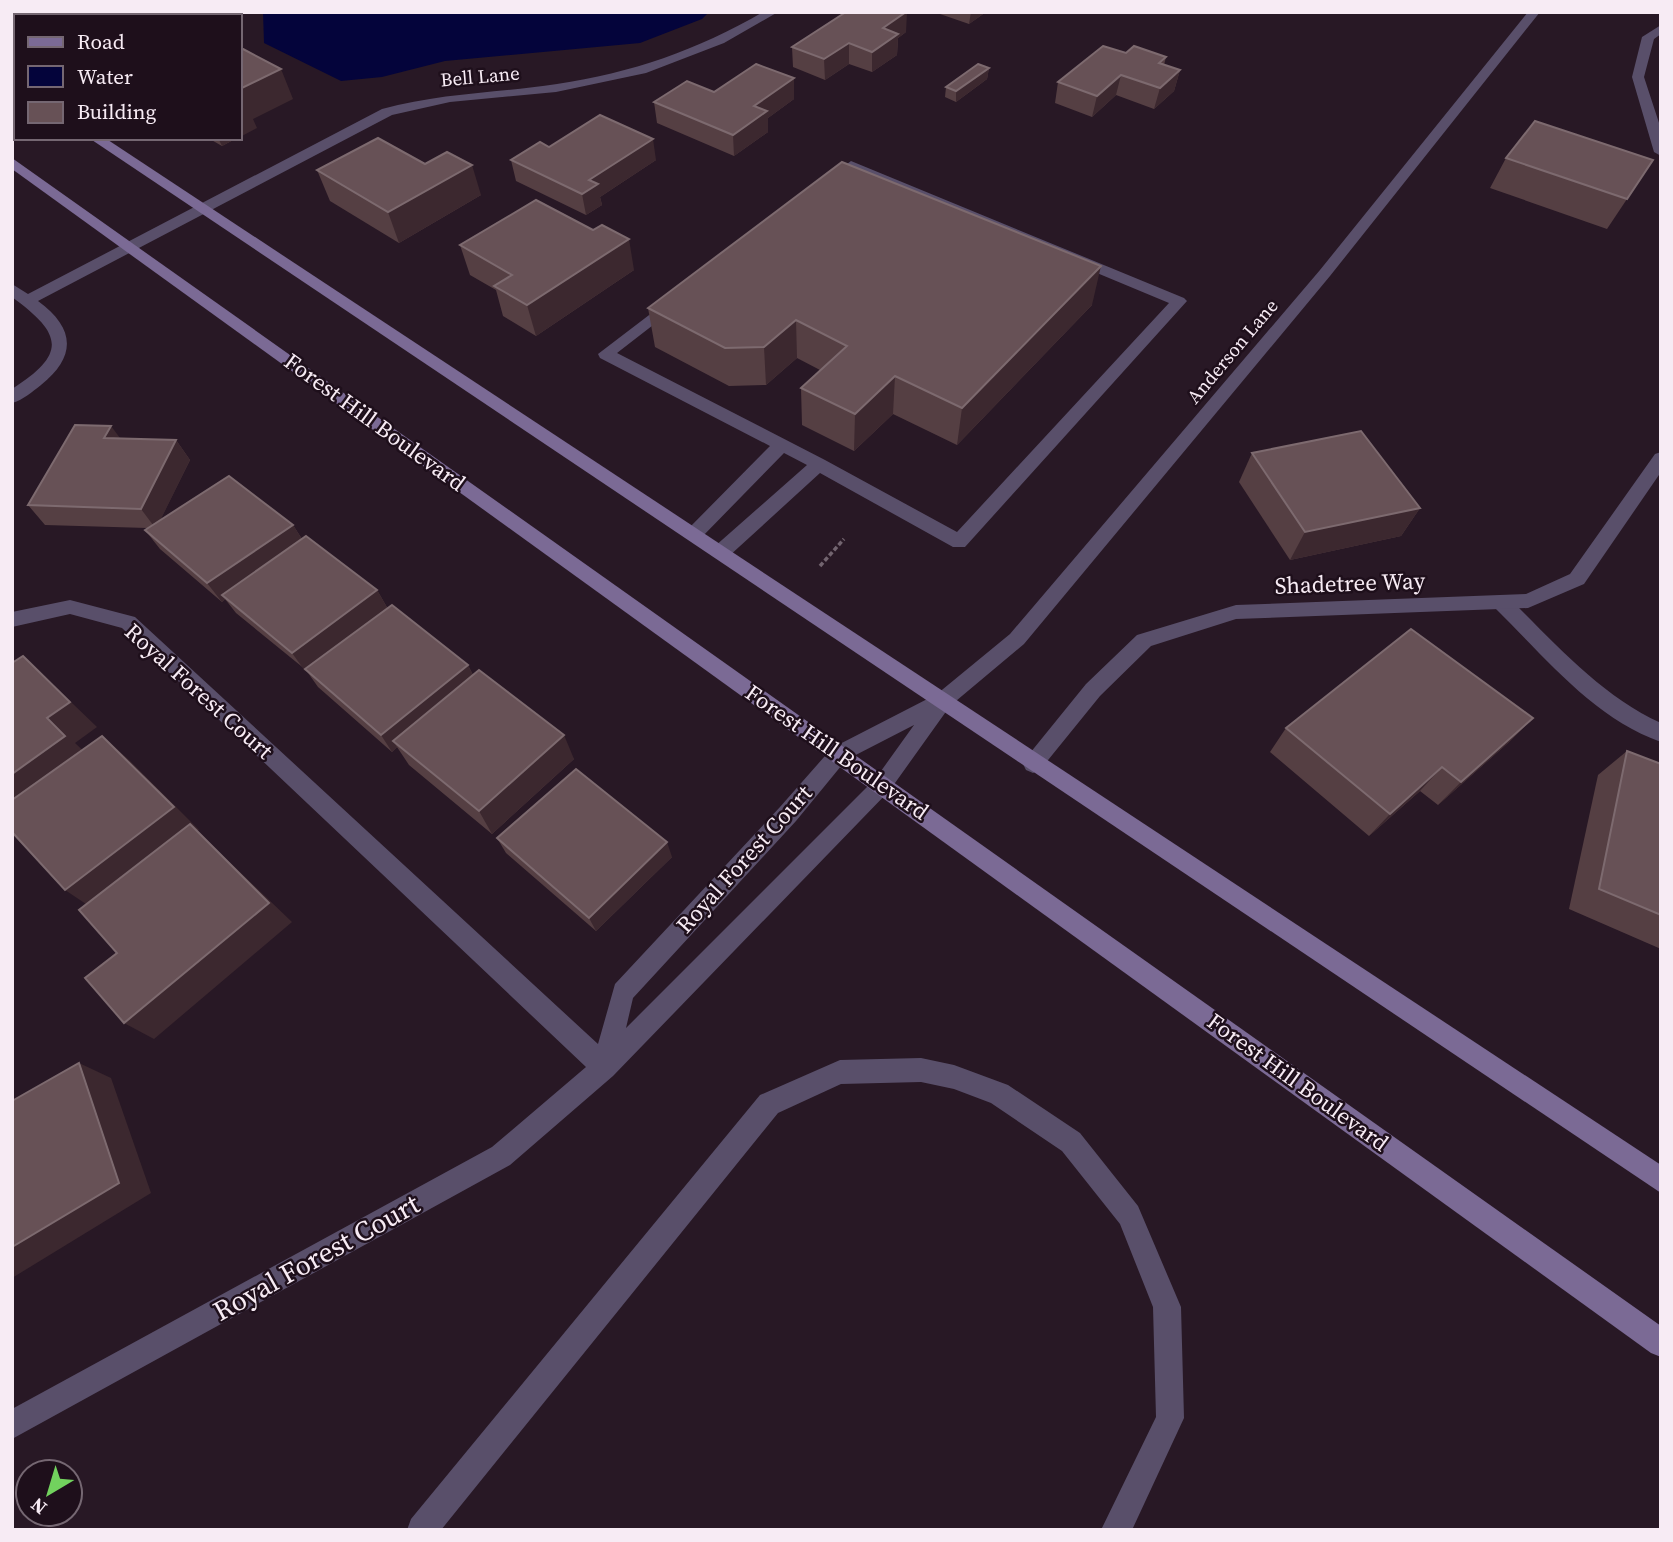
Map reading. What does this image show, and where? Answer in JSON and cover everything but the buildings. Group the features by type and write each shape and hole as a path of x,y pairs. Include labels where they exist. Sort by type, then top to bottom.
{"main road":[{"path":"99,140 944,700 1033,764 1661,1180"},
{"name":"Forest Hill Boulevard","path":"12,162 1661,1343"}],"street":[{"name":"Bell Lane","path":"26,300 387,113 435,99 556,88 634,72 729,39 772,12"},
{"name":"Anderson Lane","path":"944,700 1017,639 1325,272 1534,12"},
{"path":"1661,29 1648,37 1638,77 1661,152"},
{"path":"851,165 1179,301 959,542 820,464 606,354 851,165"},
{"path":"12,289 48,318 59,331 60,348 51,366 33,385 12,397"},
{"path":"694,534 782,446"},
{"name":"Shadetree Way","path":"1033,764 1093,691 1144,640 1236,612 1528,601 1577,579 1661,458"},
{"path":"721,552 820,464"},
{"path":"1501,602 1592,688 1644,727 1661,733"},
{"name":"Royal Forest Court","path":"12,620 70,607 128,622 604,1067"},
{"name":"Royal Forest Court","path":"604,1067 623,992 788,814 839,754 944,700"},
{"name":"Royal Forest Court","path":"12,1424 501,1156 604,1067 883,784 944,700"},
{"path":"422,1530 769,1104 841,1072 921,1070 954,1077 999,1094 1071,1142 1129,1215 1167,1307 1170,1418 1116,1530"}],"path":[{"path":"820,566 844,539"}],"water":[{"path":"263,12 709,12 702,19 640,43 445,61 382,77 341,81 264,43"}]}
